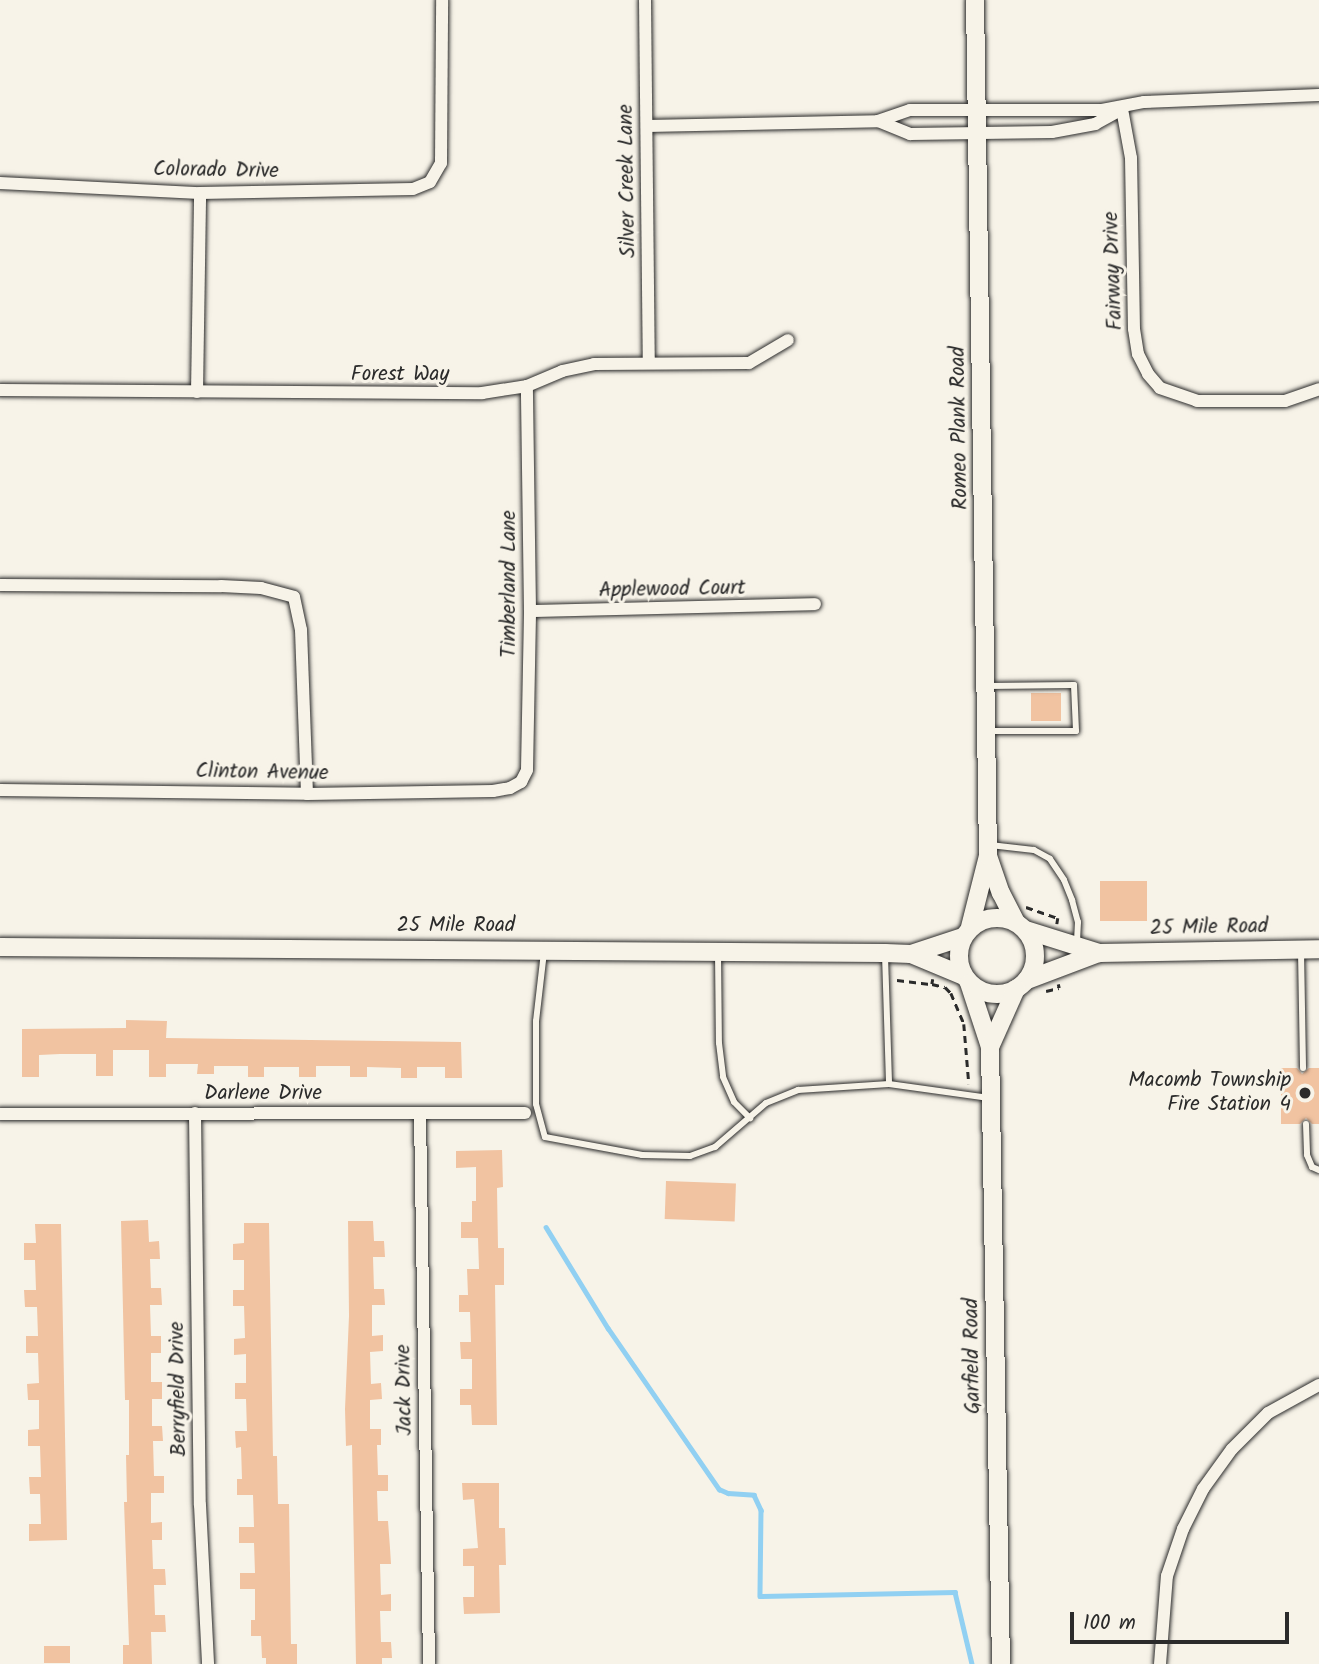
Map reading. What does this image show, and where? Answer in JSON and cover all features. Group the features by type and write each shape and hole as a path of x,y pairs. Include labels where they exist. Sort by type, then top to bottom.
{"street":[{"name":"Colorado Drive","path":"0,183 200,193 413,189 430,182 441,163 442,0"},
{"name":"Silver Creek Lane","path":"645,0 649,362"},
{"name":"Romeo Plank Road","path":"975,0 988,850 1001,894 1021,926"},
{"path":"878,121 910,134 1073,129 1096,124 1122,109 1144,102 1319,95"},
{"path":"647,126 878,121 910,110 1122,109"},
{"name":"Fairway Drive","path":"1122,109 1131,158 1134,329 1138,354 1147,374 1160,388 1196,401 1285,401 1319,388"},
{"path":"197,391 200,193"},
{"name":"Forest Way","path":"0,390 429,395 482,393 527,386 562,371 594,364 749,363 788,340"},
{"name":"Timberland Lane","path":"521,782 527,770 530,611 527,386"},
{"path":"0,584 221,586 261,588 294,597 301,630 307,794"},
{"name":"Applewood Court","path":"530,611 815,604"},
{"name":"Clinton Avenue","path":"0,790 307,794 493,791 510,788 521,782"},
{"name":"Romeo Plank Road","path":"966,932 988,850"},
{"path":"992,917 1021,926 1035,955 1027,987 1004,994 990,994 967,979 958,961 966,932 992,917"},
{"name":"25 Mile Road","path":"1021,926 1099,953 1310,950"},
{"name":"25 Mile Road","path":"911,954 966,932"},
{"name":"25 Mile Road","path":"0,947 885,953 911,954 967,979"},
{"name":"25 Mile Road","path":"1027,987 1099,953"},
{"name":"Garfield Road","path":"967,979 990,1047 1001,1664"},
{"name":"Garfield Road","path":"990,1047 1027,987"},
{"name":"Berryfield Drive","path":"195,1113 200,1505 208,1664"},
{"name":"Darlene Drive","path":"0,1114 525,1113"},
{"name":"Jack Drive","path":"420,1114 429,1664"},
{"path":"1160,1664 1167,1576 1183,1529 1203,1489 1232,1449 1268,1413 1319,1385"}],"lane":[{"path":"986,686 1074,685 1076,731 986,731"},
{"path":"988,850 1034,850 1050,859 1064,880 1072,900 1078,922 1077,945"},
{"path":"544,949 536,1021 536,1104 545,1137 642,1155 690,1156 715,1147 766,1103 798,1090 889,1084 991,1098"},
{"path":"1303,1068 1310,950"},
{"path":"719,951 717,984 723,1077 734,1102 750,1118"},
{"path":"885,953 889,1084"},
{"path":"1306,1124 1307,1155 1312,1167 1319,1170"}],"path":[{"path":"1020,899 1025,907 1058,918 1056,924"},
{"path":"932,984 933,976"},
{"path":"886,979 932,984 944,987 951,993 964,1024 971,1096"},
{"path":"1027,987 1059,988 1058,981"},
{"path":"964,1024 970,1022"}],"building":[{"path":"1031,693 1061,693 1061,721 1031,721"},
{"path":"1100,881 1147,881 1147,921 1100,921"},
{"path":"126,1020 167,1021 166,1038 461,1042 462,1078 445,1078 445,1067 417,1067 417,1078 401,1078 401,1068 367,1067 367,1077 350,1077 350,1066 316,1066 316,1077 299,1077 299,1067 264,1067 264,1077 248,1077 248,1066 214,1066 214,1074 197,1074 198,1064 166,1064 166,1077 149,1077 149,1050 113,1050 113,1076 96,1076 96,1054 39,1055 39,1077 22,1077 22,1029 126,1028"},
{"path":"1281,1068 1297,1068 1302,1074 1309,1068 1319,1068 1319,1124 1312,1124 1306,1118 1300,1124 1281,1124"},
{"path":"502,1150 503,1187 497,1188 498,1248 504,1248 504,1285 495,1285 497,1425 472,1425 471,1405 460,1405 460,1389 472,1389 472,1359 461,1359 460,1342 471,1342 470,1312 459,1312 459,1295 468,1295 467,1269 479,1269 478,1238 461,1238 461,1222 472,1222 472,1201 476,1201 476,1167 456,1168 456,1151"},
{"path":"666,1181 736,1183 735,1221 665,1219"},
{"path":"148,1220 149,1242 159,1241 160,1259 150,1259 151,1288 161,1288 162,1305 150,1305 151,1336 161,1336 161,1353 151,1353 151,1382 162,1382 162,1399 152,1399 152,1426 162,1426 163,1441 153,1441 154,1476 164,1476 164,1493 151,1493 151,1523 162,1522 162,1540 152,1540 153,1569 165,1569 166,1585 154,1585 155,1615 165,1615 166,1632 151,1632 152,1664 123,1664 123,1645 129,1645 124,1502 127,1502 129,1400 125,1400 121,1221"},
{"path":"348,1221 373,1221 374,1241 384,1241 385,1257 373,1257 374,1289 384,1289 385,1305 372,1305 372,1336 383,1335 383,1351 370,1352 371,1384 381,1383 382,1399 370,1400 370,1429 381,1429 381,1445 377,1445 378,1475 388,1475 388,1491 377,1491 378,1521 388,1521 391,1564 380,1564 381,1595 391,1594 391,1611 380,1611 381,1642 391,1642 392,1658 382,1658 382,1664 356,1664 352,1445 346,1446 345,1409 349,1316"},
{"path":"244,1223 269,1223 273,1456 277,1456 278,1504 289,1504 291,1644 297,1644 297,1664 266,1664 266,1658 262,1658 261,1636 251,1636 251,1620 255,1620 255,1589 240,1589 240,1573 255,1573 254,1543 239,1543 239,1527 254,1527 253,1495 237,1495 237,1479 242,1479 241,1447 236,1448 235,1431 247,1431 246,1399 235,1399 235,1383 246,1383 246,1354 234,1355 234,1339 245,1338 244,1306 233,1306 233,1290 244,1290 244,1260 233,1260 233,1244 244,1243"},
{"path":"35,1224 61,1224 67,1540 29,1541 29,1524 41,1524 40,1494 30,1494 29,1477 41,1477 40,1446 28,1446 28,1430 39,1429 39,1400 28,1400 27,1384 39,1383 38,1353 26,1353 26,1336 38,1336 37,1307 25,1307 24,1290 36,1290 35,1260 24,1260 24,1243 36,1243"},
{"path":"462,1483 499,1483 499,1528 505,1528 506,1565 499,1565 500,1613 464,1614 463,1597 474,1597 474,1566 463,1566 463,1549 478,1548 474,1499 463,1500"},
{"path":"44,1646 70,1646 70,1663 44,1663"}],"waterway":[{"path":"546,1227 608,1328 719,1489 728,1493 754,1495 761,1510 760,1596 955,1592 972,1664"}],"place":[{"name":"Macomb Township Fire Station 4","path":"1305,1093"}]}
